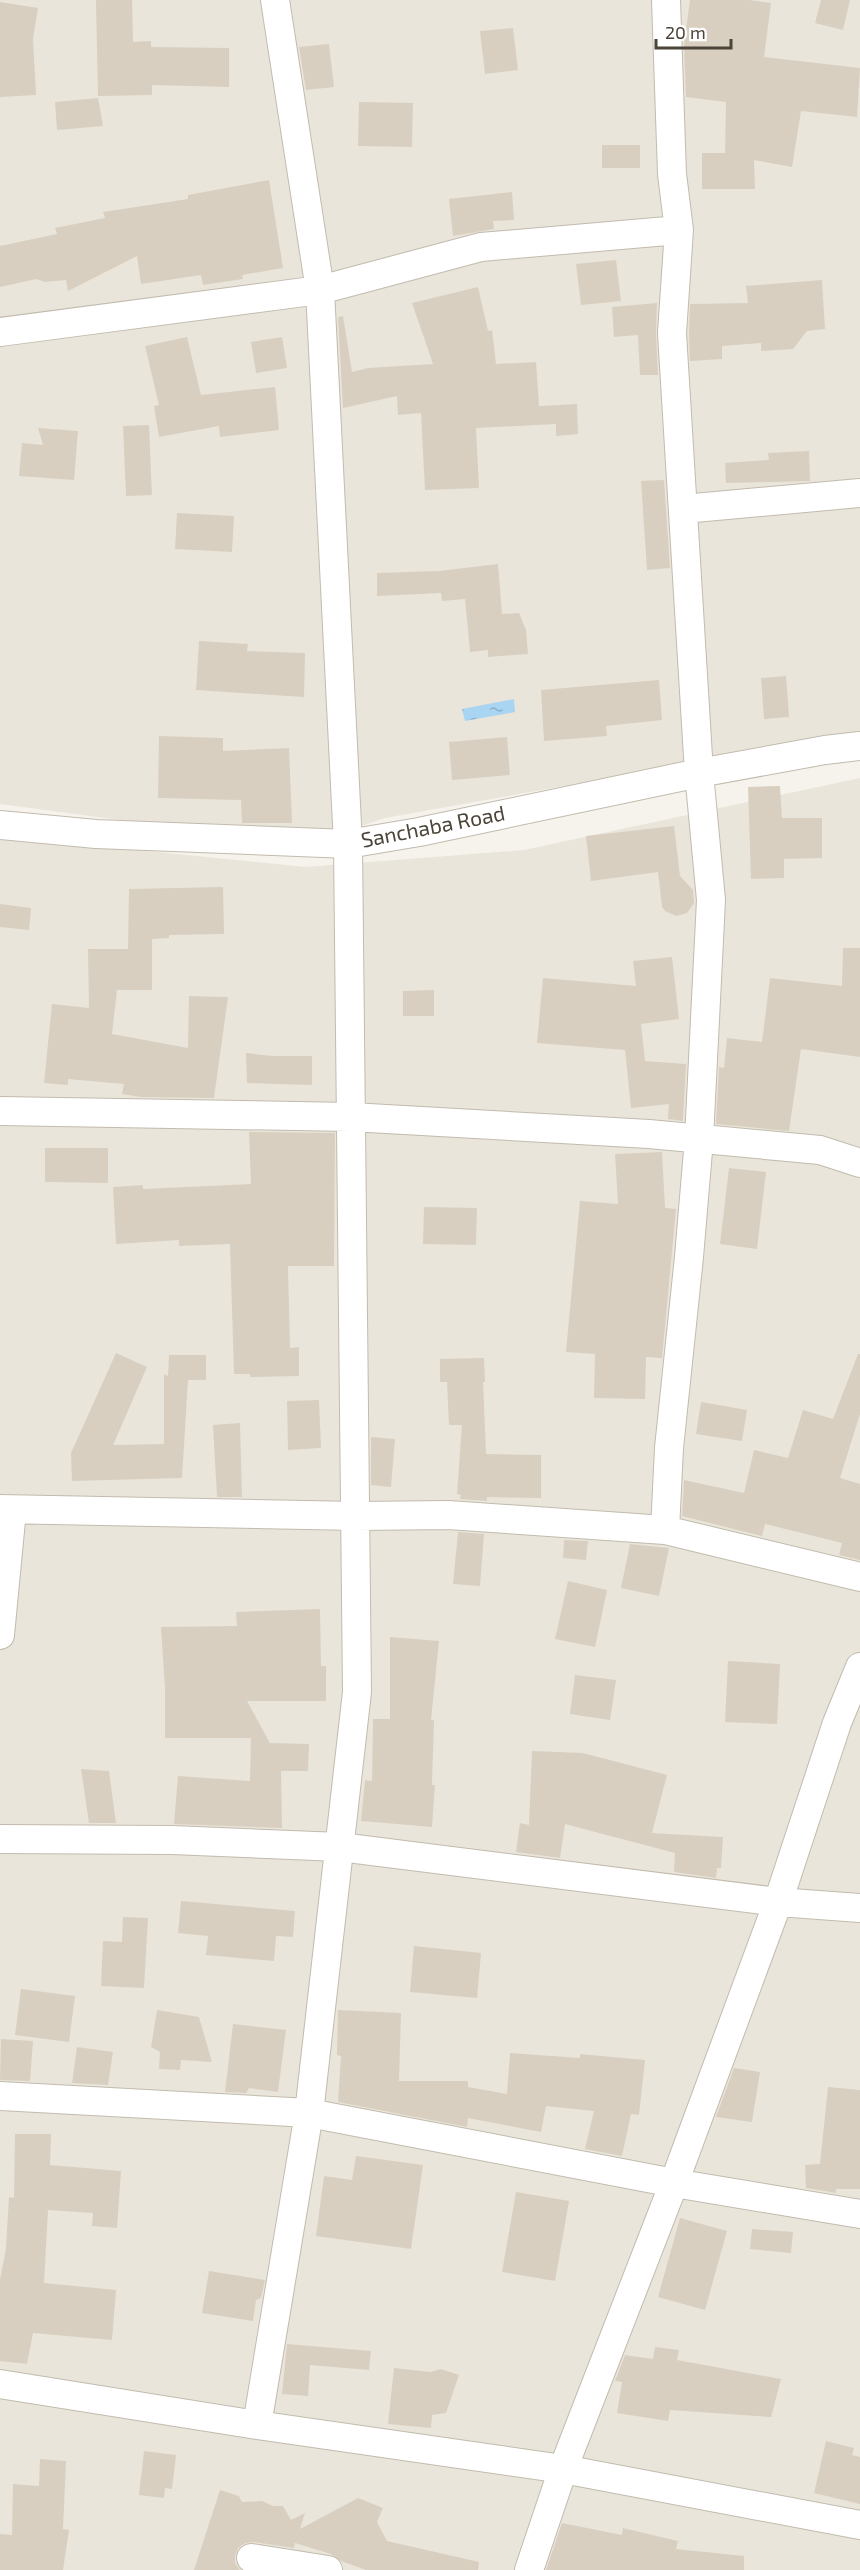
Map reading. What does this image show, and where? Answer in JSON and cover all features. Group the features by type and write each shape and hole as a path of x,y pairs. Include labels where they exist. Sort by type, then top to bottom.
{"street":[{"path":"257,2425 309,2113 357,1692 357,1516 348,844 320,290 275,0"},
{"path":"665,1530 669,1448 699,1138 711,900 699,773 672,333 680,230 672,174 666,0"},
{"path":"0,332 320,290 481,247 680,230"},
{"path":"683,509 860,493"},
{"name":"Sanchaba Road","path":"0,825 96,834 348,844 419,832 699,773 825,750 860,746"},
{"path":"0,1111 351,1117 649,1134 820,1150 860,1163"},
{"path":"0,1635 6,1509 357,1516 448,1515 665,1530 860,1576"},
{"path":"529,2570 563,2469 674,2183 778,1902 837,1723 860,1667"},
{"path":"0,1839 172,1840 340,1847 778,1902 860,1908"},
{"path":"0,2096 309,2113 674,2183 860,2214"},
{"path":"0,2384 257,2425 563,2469 860,2525"},
{"path":"251,2558 328,2570"}],"shaded area":[{"path":"0,0 860,0 860,733 385,818 335,835 135,822 0,804"},
{"path":"860,778 860,2570 0,2570 0,836 306,867 524,850"}],"water":[{"path":"514,699 515,712 465,721 462,709"}],"building":[{"path":"96,0 132,0 133,42 151,41 151,47 229,48 229,87 152,85 152,95 98,96"},
{"path":"690,0 749,0 771,3 764,57 860,68 857,117 801,111 792,167 754,160 755,189 702,189 702,153 725,153 726,102 686,97 684,45"},
{"path":"821,0 850,0 843,30 815,23"},
{"path":"0,2 38,8 33,39 36,95 0,97"},
{"path":"513,28 518,70 485,74 480,31"},
{"path":"329,44 334,87 306,90 299,47"},
{"path":"98,98 103,126 57,130 55,102"},
{"path":"359,102 413,103 412,147 358,146"},
{"path":"602,145 640,145 640,168 602,168"},
{"path":"269,180 283,268 242,275 243,279 203,285 201,275 141,284 137,256 68,291 66,280 45,282 36,279 0,287 0,246 57,234 55,228 105,218 103,212 188,199 188,195"},
{"path":"512,192 514,220 493,221 494,229 453,236 449,199"},
{"path":"616,260 621,301 581,305 576,264"},
{"path":"822,280 825,329 807,331 793,349 761,351 761,343 722,346 722,359 690,361 690,304 748,303 746,286"},
{"path":"478,287 488,331 492,330 496,364 536,362 539,406 577,404 578,434 556,436 556,424 476,428 479,488 425,490 421,413 398,415 397,396 343,408 338,317 343,316 352,372 368,368 433,364 412,303"},
{"path":"657,303 658,375 640,375 638,335 614,337 612,307"},
{"path":"187,337 201,395 275,387 279,430 220,437 219,426 159,437 154,406 159,405 145,346"},
{"path":"282,337 287,368 256,373 251,342"},
{"path":"149,425 152,495 126,496 123,426"},
{"path":"38,428 78,431 74,480 19,476 22,443 43,445"},
{"path":"809,451 810,481 726,483 725,463 769,460 768,453"},
{"path":"664,480 670,568 647,570 641,481"},
{"path":"177,513 234,516 232,552 175,549"},
{"path":"498,564 502,614 519,613 526,630 528,654 488,657 488,650 470,652 465,599 442,601 441,593 377,596 377,573 439,571"},
{"path":"199,641 248,644 247,651 305,653 304,697 196,690"},
{"path":"786,676 789,717 764,719 761,678"},
{"path":"659,680 662,720 606,726 607,736 544,741 541,690"},
{"path":"159,736 223,738 223,751 289,748 292,823 242,823 241,800 158,798"},
{"path":"507,737 510,775 452,780 449,742"},
{"path":"780,786 782,818 822,818 822,858 784,859 784,878 751,879 748,787"},
{"path":"674,826 680,876 693,890 694,903 687,913 676,916 662,907 658,872 591,881 586,836"},
{"path":"223,887 224,934 169,935 169,938 152,939 152,990 117,990 112,1034 188,1048 189,996 228,997 214,1098 140,1097 122,1094 124,1084 68,1079 68,1085 44,1083 52,1004 89,1008 88,949 128,949 129,889"},
{"path":"0,904 31,908 29,930 0,927"},
{"path":"843,948 860,948 860,1057 801,1049 789,1131 716,1124 719,1067 724,1068 727,1038 762,1042 770,978 842,986"},
{"path":"672,957 679,1019 641,1024 645,1061 686,1064 683,1121 668,1119 669,1104 631,1108 625,1050 537,1043 543,978 636,986 633,961"},
{"path":"434,990 434,1016 403,1016 403,991"},
{"path":"246,1053 312,1056 312,1085 247,1083"},
{"path":"249,1132 335,1133 334,1266 288,1266 290,1348 299,1347 299,1376 250,1377 250,1374 234,1374 230,1244 179,1246 179,1240 116,1244 113,1187 143,1185 143,1189 251,1184"},
{"path":"45,1148 108,1148 108,1183 45,1182"},
{"path":"662,1152 665,1208 676,1209 662,1358 646,1357 645,1399 594,1398 595,1354 566,1352 580,1201 618,1204 615,1154"},
{"path":"729,1168 766,1172 757,1249 720,1244"},
{"path":"424,1207 477,1208 476,1245 423,1244"},
{"path":"116,1353 147,1367 113,1445 164,1444 164,1374 168,1376 169,1355 206,1355 206,1380 188,1380 182,1478 72,1481 71,1453"},
{"path":"858,1354 860,1354 860,1414 840,1478 860,1484 860,1560 839,1555 842,1543 765,1524 762,1536 682,1516 684,1480 744,1493 754,1450 788,1458 803,1410 833,1419"},
{"path":"484,1358 486,1454 541,1455 541,1498 487,1497 487,1501 460,1499 461,1495 457,1494 462,1425 449,1425 447,1382 440,1382 440,1359"},
{"path":"319,1400 321,1448 288,1450 287,1401"},
{"path":"701,1402 747,1410 742,1441 696,1434"},
{"path":"240,1423 242,1497 217,1497 213,1425"},
{"path":"371,1437 395,1439 391,1487 371,1485"},
{"path":"458,1532 484,1534 480,1586 453,1584"},
{"path":"564,1540 588,1541 586,1560 563,1558"},
{"path":"630,1544 669,1548 659,1596 621,1588"},
{"path":"568,1581 607,1590 595,1647 555,1639"},
{"path":"320,1609 321,1666 326,1666 326,1701 247,1701 270,1743 309,1744 308,1771 281,1771 282,1828 174,1824 178,1776 250,1781 251,1738 165,1738 165,1688 161,1627 237,1626 236,1612"},
{"path":"390,1637 439,1641 431,1720 434,1720 432,1785 435,1785 432,1827 361,1821 365,1780 372,1781 373,1719 390,1719"},
{"path":"728,1661 780,1664 777,1724 725,1722"},
{"path":"575,1675 616,1680 610,1720 570,1714"},
{"path":"532,1751 583,1753 667,1775 652,1833 723,1837 721,1868 717,1868 716,1878 674,1872 675,1853 565,1824 560,1858 516,1852 520,1823 529,1825"},
{"path":"81,1769 109,1771 116,1823 89,1823"},
{"path":"181,1901 295,1911 293,1937 276,1936 274,1961 206,1955 208,1936 178,1933"},
{"path":"123,1917 148,1918 144,1988 101,1986 103,1941 122,1942"},
{"path":"414,1946 481,1953 477,1998 410,1992"},
{"path":"21,1989 75,1996 69,2042 15,2035"},
{"path":"157,2010 199,2017 212,2062 181,2060 180,2070 159,2069 160,2052 151,2047"},
{"path":"338,2010 401,2013 399,2081 468,2081 468,2087 507,2094 510,2053 580,2058 580,2054 645,2060 639,2115 631,2114 622,2156 585,2149 594,2111 546,2106 541,2132 468,2118 467,2127 338,2102 341,2056 337,2055"},
{"path":"233,2024 286,2030 278,2092 249,2088 246,2093 225,2092"},
{"path":"1,2039 33,2041 30,2081 0,2080"},
{"path":"77,2047 113,2052 108,2085 72,2083"},
{"path":"734,2068 760,2072 752,2122 716,2117"},
{"path":"828,2087 860,2090 860,2189 836,2189 836,2193 806,2188 805,2165 820,2164"},
{"path":"15,2134 51,2134 50,2165 121,2171 117,2228 92,2226 93,2213 48,2210 44,2283 116,2290 112,2340 33,2333 27,2364 0,2361 0,2280 6,2248 9,2197 14,2198"},
{"path":"356,2156 423,2165 411,2249 316,2236 324,2176 352,2180"},
{"path":"516,2192 569,2201 555,2281 502,2272"},
{"path":"680,2218 727,2231 705,2310 658,2297"},
{"path":"752,2229 793,2232 791,2253 750,2249"},
{"path":"209,2271 265,2280 261,2298 256,2300 253,2321 202,2313"},
{"path":"287,2344 371,2351 369,2370 310,2365 308,2396 282,2394"},
{"path":"655,2347 679,2350 677,2360 781,2379 771,2417 670,2410 668,2421 617,2413 622,2382 615,2381 625,2355 653,2359"},
{"path":"394,2368 430,2372 441,2369 459,2375 446,2413 432,2415 431,2428 388,2424"},
{"path":"826,2441 854,2448 852,2455 860,2457 860,2504 814,2493"},
{"path":"144,2451 176,2455 172,2489 165,2488 164,2498 139,2495"},
{"path":"40,2459 66,2461 63,2529 69,2530 63,2570 0,2570 0,2534 12,2535 13,2484 39,2486"},
{"path":"220,2490 239,2496 242,2502 262,2501 273,2506 283,2506 291,2520 305,2513 300,2529 358,2498 383,2508 377,2522 387,2541 479,2562 478,2570 366,2570 341,2561 331,2554 295,2543 294,2548 254,2542 245,2543 238,2548 235,2563 240,2570 194,2570"},
{"path":"562,2523 622,2535 623,2528 678,2541 676,2549 744,2556 744,2570 546,2570"}]}
